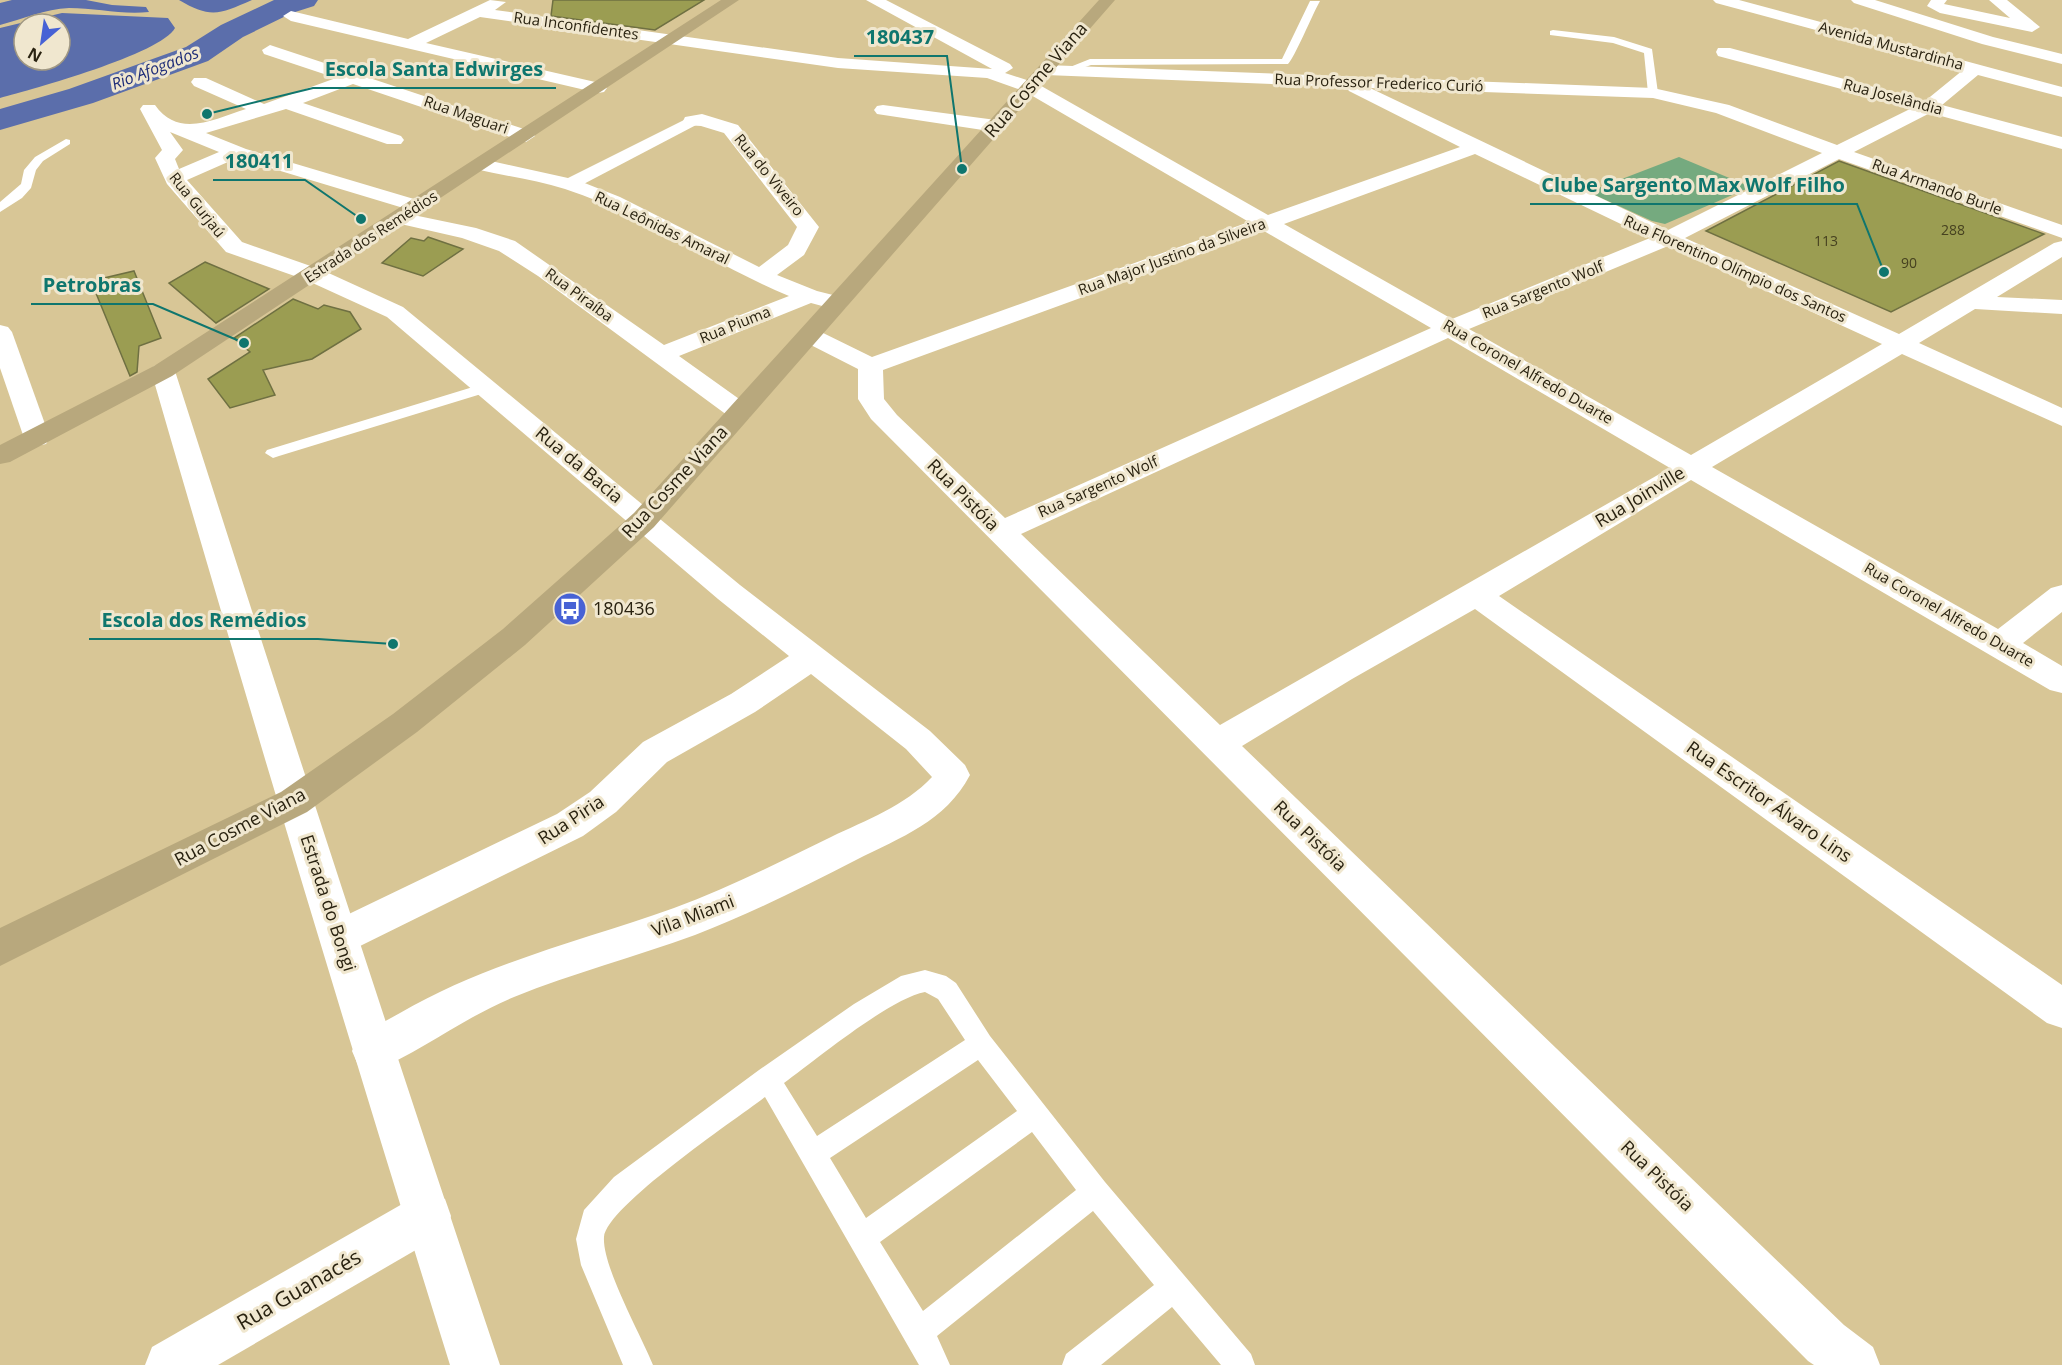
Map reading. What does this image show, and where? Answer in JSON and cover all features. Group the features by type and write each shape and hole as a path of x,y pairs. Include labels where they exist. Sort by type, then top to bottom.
{"main road":[{"name":"Estrada dos Remédios","path":"0,456 163,371 482,165 731,0"},
{"name":"Rua Cosme Viana","path":"0,948 294,802 405,723 514,637 644,520 996,126 1045,77 1107,0"}],"street":[{"path":"413,43 502,0"},
{"name":"Rua Coronel Alfredo Duarte","path":"874,0 998,71 1045,77 1268,222 2062,681"},
{"name":"Avenida Mustardinha","path":"1721,0 2062,92"},
{"path":"1858,0 1988,41 2062,59"},
{"path":"1939,0 1935,6 1940,8 2032,27 1997,0"},
{"name":"Rua Inconfidentes","path":"478,12 673,39"},
{"path":"291,16 413,43 504,69 598,88"},
{"path":"673,39 838,63 998,71"},
{"name":"Rua Sargento Wolf","path":"999,532 1451,328 1666,239 1836,151 1928,107 1970,68 1988,41"},
{"name":"Rua Maguari","path":"270,50 526,136"},
{"name":"Rua Joselândia","path":"1724,52 2062,143"},
{"path":"190,132 286,103 355,77"},
{"name":"Rua Professor Frederico Curió","path":"1045,77 1347,82 1653,93 1711,103"},
{"path":"200,82 261,110"},
{"name":"Rua Florentino Olímpio dos Santos","path":"1347,82 1474,148 1666,239 2062,418"},
{"path":"286,103 394,140"},
{"name":"Rua Armando Burle","path":"1711,103 1836,151 2062,232"},
{"path":"883,111 996,126"},
{"name":"Rua Gurjaú","path":"235,152 153,115 166,143 173,150 165,158 174,178 183,186 223,237 234,247 314,274"},
{"name":"Rua do Viveiro","path":"692,121 702,120 731,129 808,227 806,237 796,251 760,276"},
{"path":"570,184 692,121"},
{"name":"Rua Major Justino da Silveira","path":"871,366 1474,148"},
{"path":"174,178 235,152"},
{"name":"Rua Piraíba","path":"235,152 507,246 546,271 740,412"},
{"name":"Rua Leônidas Amaral","path":"482,165 570,184 613,201 760,276 809,296 837,303"},
{"name":"Rua Joinville","path":"1217,744 1340,670 1476,595 2062,248"},
{"name":"Rua da Bacia","path":"314,274 395,312 729,592 918,740"},
{"name":"Rua Piuma","path":"660,355 809,296"},
{"path":"1969,302 2062,307"},
{"path":"0,332 38,438"},
{"path":"809,335 871,366"},
{"name":"Rua Pistóia","path":"871,366 867,389 874,406 999,532 1841,1354"},
{"name":"Estrada do Bongi","path":"163,371 294,802 340,937 374,1051 475,1365"},
{"name":"Rua Escritor Álvaro Lins","path":"1476,595 2062,1009"},
{"path":"1999,645 2062,596"},
{"name":"Rua Piria","path":"340,937 570,825 603,802 655,752 743,703 813,656"},
{"name":"Vila Miami","path":"374,1051 471,996 540,968 683,922 763,889 887,827 934,798 944,789 952,775 918,740"},
{"name":"Rua Guanacés","path":"170,1365 428,1216"}],"lane":[{"path":"1045,77 1090,62 1284,62 1288,59 1300,28 1315,1"},
{"path":"1553,33 1614,40 1650,51 1653,93"},
{"path":"0,208 27,185 26,174 31,167 66,142"},
{"path":"273,453 486,388"},
{"path":"638,1365 595,1265 590,1239 594,1220 624,1187 768,1079 863,1012 910,984 925,981 937,984 947,992 981,1044 1095,1192 1240,1365"},
{"path":"813,1154 981,1044"},
{"path":"768,1079 919,1332 936,1365"},
{"path":"862,1239 1035,1114"},
{"path":"919,1332 1095,1192"},
{"path":"1077,1365 1174,1287"}],"green space":[{"path":"1679,157 1751,187 1665,224 1652,221 1588,192"}],"water":[{"path":"12,0 86,0 112,5 146,7 149,12 129,13 69,8 43,12 12,12 12,21 0,25 0,3"},
{"path":"179,0 252,0 232,9 208,12"},
{"path":"72,13 168,18 175,28 165,38 122,59 66,79 0,98 0,28 12,25 12,72 72,72"}],"building":[{"path":"553,0 704,0 655,30 551,16"},
{"path":"1839,161 2044,234 1891,312 1706,231"},
{"path":"428,237 463,249 423,276 382,263 411,238 424,241"},
{"path":"205,262 269,289 216,323 169,283"},
{"path":"134,271 161,338 139,346 137,372 130,376 91,281"},
{"path":"293,299 318,309 324,305 350,312 361,329 312,359 263,370 275,395 230,408 208,379 250,352 234,338"}],"waterway":[{"name":"Rio Afogados","path":"0,120 81,96 197,54 232,31 282,7 304,0"}],"place":[{"name":"Escola Santa Edwirges","path":"207,114"},
{"name":"180437","path":"962,169"},
{"name":"180411","path":"361,219"},
{"name":"Clube Sargento Max Wolf Filho","path":"1884,272"},
{"name":"Petrobras","path":"244,343"},
{"name":"180436","path":"570,609"},
{"name":"Escola dos Remédios","path":"393,644"}]}
